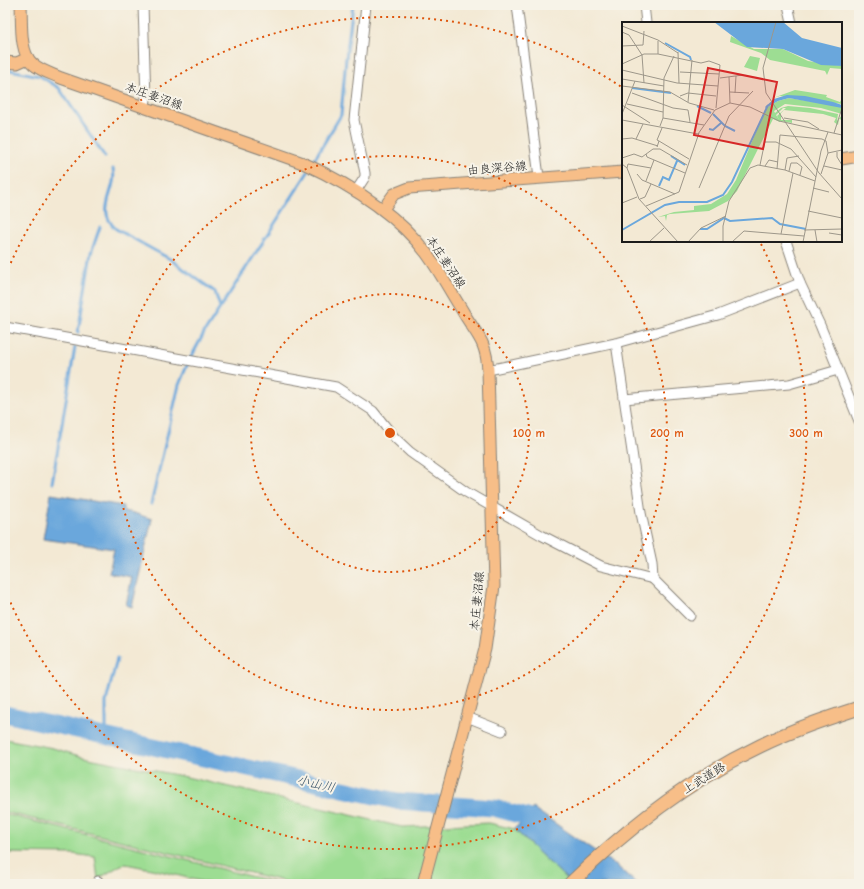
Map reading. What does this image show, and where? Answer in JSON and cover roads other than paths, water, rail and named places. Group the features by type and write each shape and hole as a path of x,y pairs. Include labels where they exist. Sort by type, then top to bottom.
{"highway":[{"name":"上武道路","path":"570,884 603,852 635,825 701,778 760,746 799,728 859,708"}],"main road":[{"path":"5,62 17,63 28,58 24,44 21,5"},
{"name":"本庄妻沼線","path":"28,58 38,68 61,78 303,163 330,175 383,209 412,237 439,270 463,312 479,333 485,347 488,370 494,586 484,649 423,884"},
{"path":"842,159 859,156"},
{"name":"由良深谷線","path":"383,209 394,194 409,188 539,177 622,172"}],"street":[{"path":"143,5 146,100 144,106"},
{"path":"356,191 365,177 354,120 366,5"},
{"path":"517,5 539,177"},
{"path":"644,5 646,22"},
{"path":"788,5 792,22"},
{"path":"786,242 800,283 820,325 859,421"},
{"path":"488,370 616,343 718,315 800,283"},
{"path":"5,327 327,384 342,390 373,412 394,437 410,452 444,478 492,507 601,566 653,579 690,616"},
{"path":"616,343 641,513 652,564 653,579"},
{"path":"624,399 789,384 838,370"},
{"path":"466,721 502,731"}],"water":[{"path":"51,494 123,506 123,511 152,519 132,607 126,605 132,577 109,573 114,549 43,539"},
{"path":"533,808 618,867 637,884 572,884 514,829 527,817"}],"waterway":[{"path":"314,160 341,115 346,58 353,5"},
{"path":"5,69 40,76 59,88 105,157"},
{"path":"113,169 114,177 107,207 107,214 110,222 116,229 170,259 215,292 220,307"},
{"path":"151,504 179,385 188,363 204,333 308,172"},
{"path":"78,332 91,253 100,227"},
{"path":"52,483 75,347"},
{"path":"106,737 106,702 117,659"},
{"name":"小山川","path":"5,714 397,801 494,808 527,817 545,831"}]}
